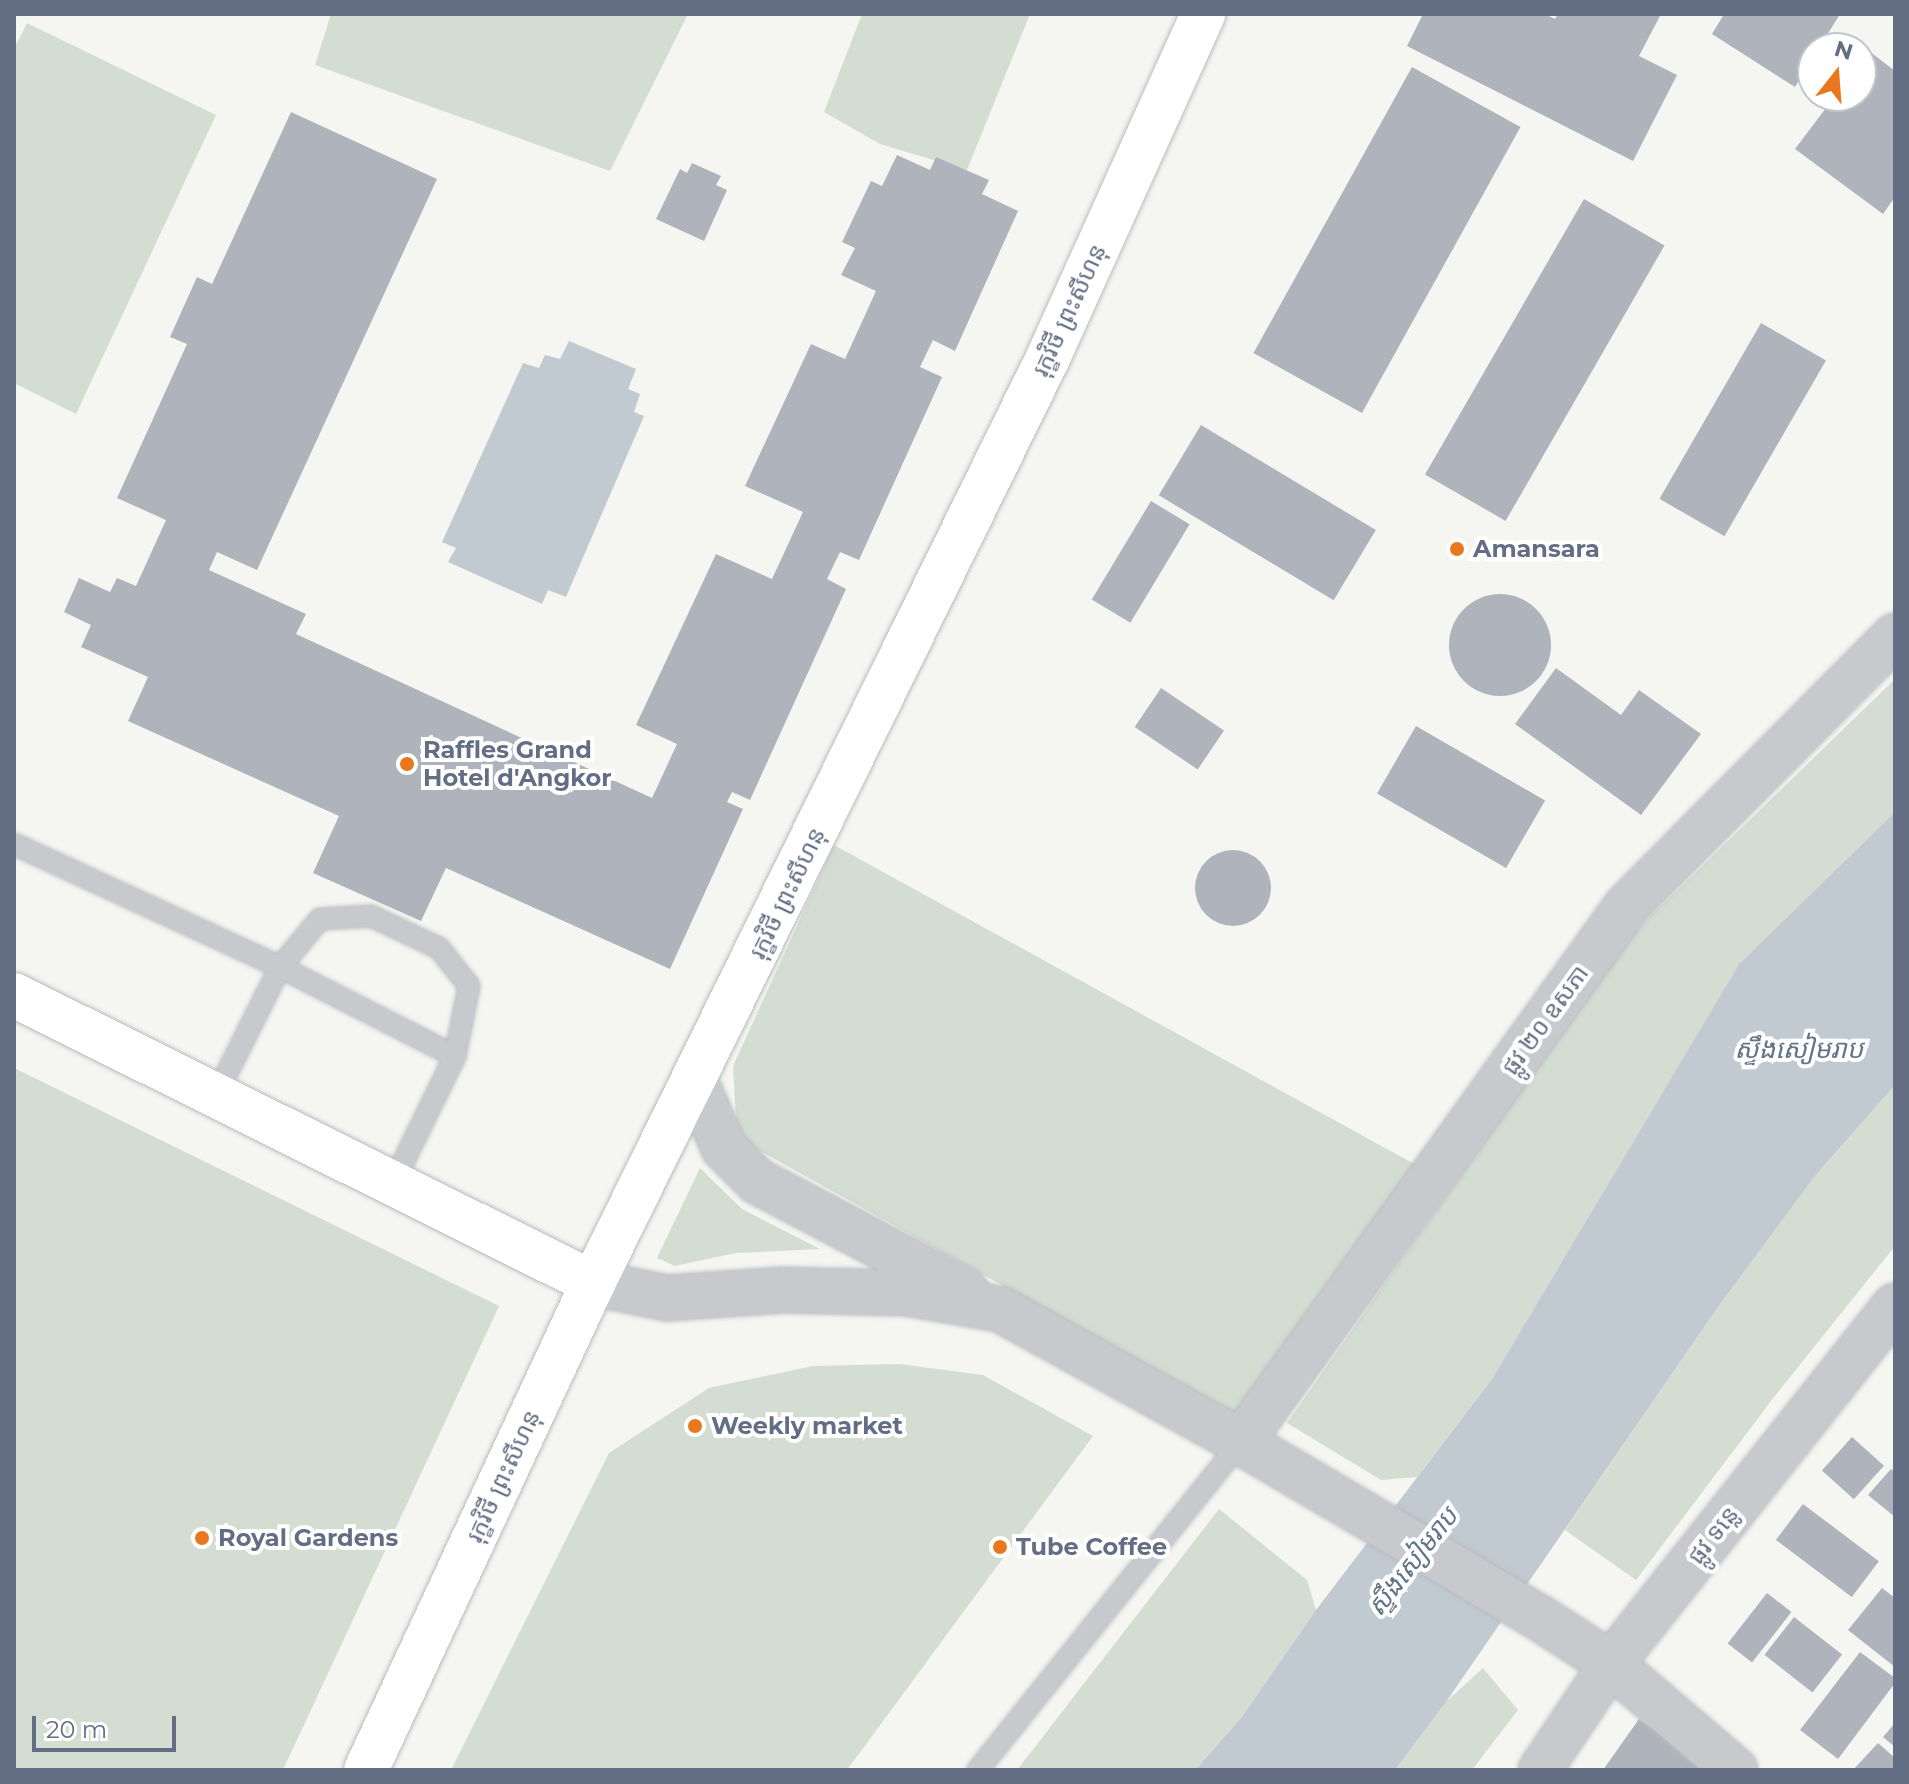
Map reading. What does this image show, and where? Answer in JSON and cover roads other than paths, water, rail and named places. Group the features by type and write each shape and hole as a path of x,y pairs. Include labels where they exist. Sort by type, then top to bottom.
{"main road":[{"name":"រុក្ខវិថី ព្រះសីហនុ","path":"366,1770 593,1283 1047,360 1203,14"},
{"path":"16,1002 216,1095 593,1283"}],"street":[{"name":"ផ្លូវ ២០ ឧសភា","path":"1241,1442 1626,907 1895,636"},
{"path":"695,1081 724,1148 757,1181 1000,1309 1241,1442 1540,1618 1611,1664 1735,1770"},
{"path":"593,1283 667,1298 784,1290 907,1293 1000,1309"},
{"name":"ផ្លូវ ទន្លេ","path":"1540,1770 1611,1664 1895,1306"}],"lane":[{"path":"14,844 280,967 455,1056"},
{"path":"216,1095 280,967 320,919 371,916 439,948 469,986 455,1056 393,1183"},
{"path":"978,1770 1241,1442"}],"water":[{"path":"569,341 636,369 628,389 640,394 634,412 644,416 566,597 548,590 542,604 448,562 456,548 442,542 523,363 539,368 545,355 560,359"},
{"name":"ស្ទឹងសៀមរាប","path":"1895,812 1895,1085 1815,1176 1718,1307 1446,1702 1395,1770 1195,1770 1241,1718 1316,1610 1492,1379 1739,964"}],"place":[{"name":"Amansara","path":"1457,549"},
{"name":"Raffles Grand Hotel d'Angkor","path":"407,764"},
{"name":"Weekly market","path":"695,1426"},
{"name":"Royal Gardens","path":"202,1538"},
{"name":"Tube Coffee","path":"1000,1547"}]}
